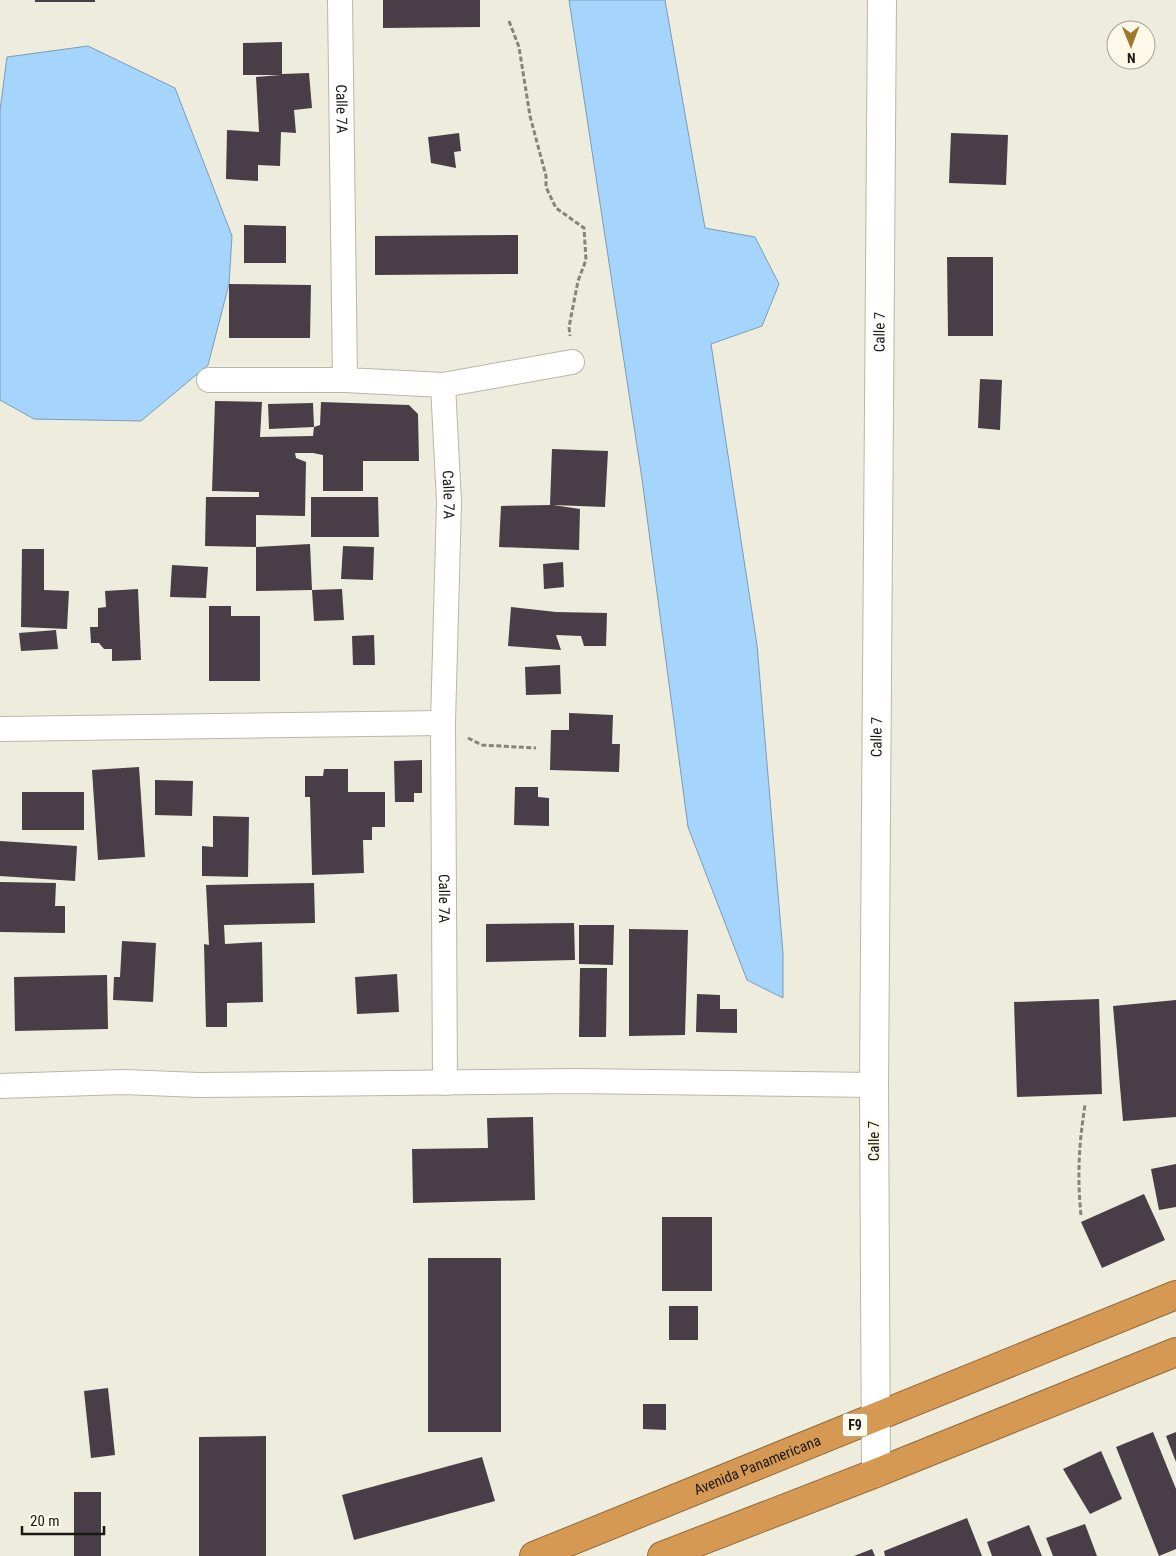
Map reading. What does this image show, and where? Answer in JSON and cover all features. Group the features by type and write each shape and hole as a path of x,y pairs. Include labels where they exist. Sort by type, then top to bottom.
{"highway":[{"name":"Avenida Panamericana","path":"534,1556 1176,1295"},
{"path":"662,1556 876,1473 1176,1352"}],"street":[{"name":"Calle 7A","path":"340,0 345,380"},
{"name":"Calle 7","path":"876,1473 874,1418 874,1085 882,0"},
{"path":"209,380 345,380 443,385 572,362"},
{"name":"Calle 7A","path":"443,385 449,502 443,723 445,1083"},
{"path":"0,729 443,723"},
{"path":"0,1086 123,1082 199,1085 576,1081 874,1085"}],"path":[{"path":"509,22 519,47 530,116 546,176 546,187 556,208 584,228 586,260 578,282 569,327 572,362"},
{"path":"443,723 482,745 536,748"},
{"path":"1081,1215 1078,1160 1085,1104"}],"water":[{"path":"569,0 665,0 705,228 755,237 779,284 762,326 711,344 757,645 783,953 783,998 747,980 688,827 642,479"},
{"path":"88,46 175,88 232,236 229,284 208,365 141,421 34,419 0,400 0,110 7,57"}],"building":[{"path":"35,0 95,0 95,2 35,2"},
{"path":"383,0 480,0 480,27 383,28"},
{"path":"282,42 282,74 309,73 312,108 294,110 296,133 281,132 280,166 258,165 258,181 226,179 227,130 259,132 256,77 280,75 243,75 243,43"},
{"path":"459,133 461,151 454,152 456,168 431,163 428,137"},
{"path":"951,133 1008,135 1006,185 949,183"},
{"path":"244,225 286,226 286,263 244,263"},
{"path":"518,235 518,274 375,275 375,236"},
{"path":"947,257 993,257 993,336 948,336"},
{"path":"229,284 311,285 310,338 229,338"},
{"path":"980,379 1002,380 1000,430 978,428"},
{"path":"215,401 262,402 260,437 313,436 314,427 320,425 321,402 409,405 418,414 419,461 363,461 363,491 323,491 323,455 295,453 296,458 306,462 305,516 256,515 256,547 205,546 206,497 259,497 259,492 212,491"},
{"path":"313,403 314,427 269,429 268,404"},
{"path":"552,449 608,451 605,507 553,505 580,509 579,550 499,547 501,506 550,505"},
{"path":"311,497 378,497 379,537 311,537"},
{"path":"310,544 312,590 256,591 256,547"},
{"path":"343,546 374,547 373,580 341,579"},
{"path":"22,549 44,549 44,590 69,591 67,629 21,627"},
{"path":"563,562 564,587 544,589 543,564"},
{"path":"172,565 208,567 206,598 170,597"},
{"path":"138,589 141,660 112,661 112,649 104,649 99,643 91,643 90,627 98,627 98,608 106,607 105,591"},
{"path":"342,589 344,620 314,621 312,590"},
{"path":"209,606 231,606 231,616 260,616 260,681 209,681"},
{"path":"511,607 556,612 607,613 606,646 584,646 581,636 556,635 561,650 508,646"},
{"path":"56,630 58,649 21,651 19,633"},
{"path":"374,635 375,665 353,665 352,636"},
{"path":"560,665 561,694 526,695 525,667"},
{"path":"569,713 613,715 612,744 620,744 619,772 550,770 551,730 569,730"},
{"path":"422,760 422,793 414,793 414,802 395,802 394,761"},
{"path":"139,767 145,857 98,860 92,770"},
{"path":"324,769 348,769 348,792 385,792 385,827 372,827 372,840 363,840 364,873 312,875 310,797 305,797 305,776 323,776"},
{"path":"155,780 193,781 192,816 155,815"},
{"path":"515,787 538,787 538,797 549,798 549,826 514,825"},
{"path":"22,792 84,792 84,830 22,830"},
{"path":"213,816 249,817 248,877 202,876 202,846 213,847"},
{"path":"0,841 77,846 75,881 0,876"},
{"path":"0,882 56,883 55,906 65,906 65,933 0,932"},
{"path":"314,883 315,923 224,925 225,944 262,942 263,1002 227,1003 227,1027 206,1027 204,944 209,945 206,885"},
{"path":"574,923 575,960 486,962 486,924"},
{"path":"579,925 614,925 613,965 579,964"},
{"path":"629,929 688,930 685,1035 629,1036"},
{"path":"122,941 156,943 153,1002 113,1000 114,977 120,977"},
{"path":"580,968 607,968 606,1037 579,1037"},
{"path":"397,974 399,1012 357,1014 355,977"},
{"path":"107,975 108,1029 15,1031 14,977"},
{"path":"697,994 720,995 720,1009 737,1009 737,1033 696,1032"},
{"path":"1099,999 1102,1094 1017,1097 1014,1002"},
{"path":"1176,1000 1176,1117 1123,1121 1113,1006"},
{"path":"533,1117 535,1200 413,1203 412,1149 488,1148 487,1118"},
{"path":"1176,1164 1176,1207 1159,1210 1151,1169"},
{"path":"1144,1194 1165,1240 1102,1268 1081,1222"},
{"path":"662,1217 712,1217 712,1291 662,1291"},
{"path":"428,1258 501,1258 501,1432 428,1432"},
{"path":"669,1306 698,1306 698,1340 669,1340"},
{"path":"108,1388 115,1455 91,1458 84,1391"},
{"path":"643,1404 666,1404 666,1430 643,1429"},
{"path":"1153,1432 1176,1489 1176,1549 1159,1556 1116,1447"},
{"path":"1176,1432 1176,1462 1166,1436"},
{"path":"266,1436 266,1556 199,1556 199,1437"},
{"path":"1101,1451 1122,1499 1090,1514 1063,1469"},
{"path":"482,1457 495,1501 354,1540 342,1495"},
{"path":"74,1492 101,1492 101,1556 74,1556"},
{"path":"967,1518 982,1556 885,1556 884,1551"},
{"path":"1085,1524 1097,1556 1053,1556 1046,1538"},
{"path":"1029,1525 1042,1556 992,1556 987,1542"},
{"path":"872,1549 875,1556 854,1556"}]}
